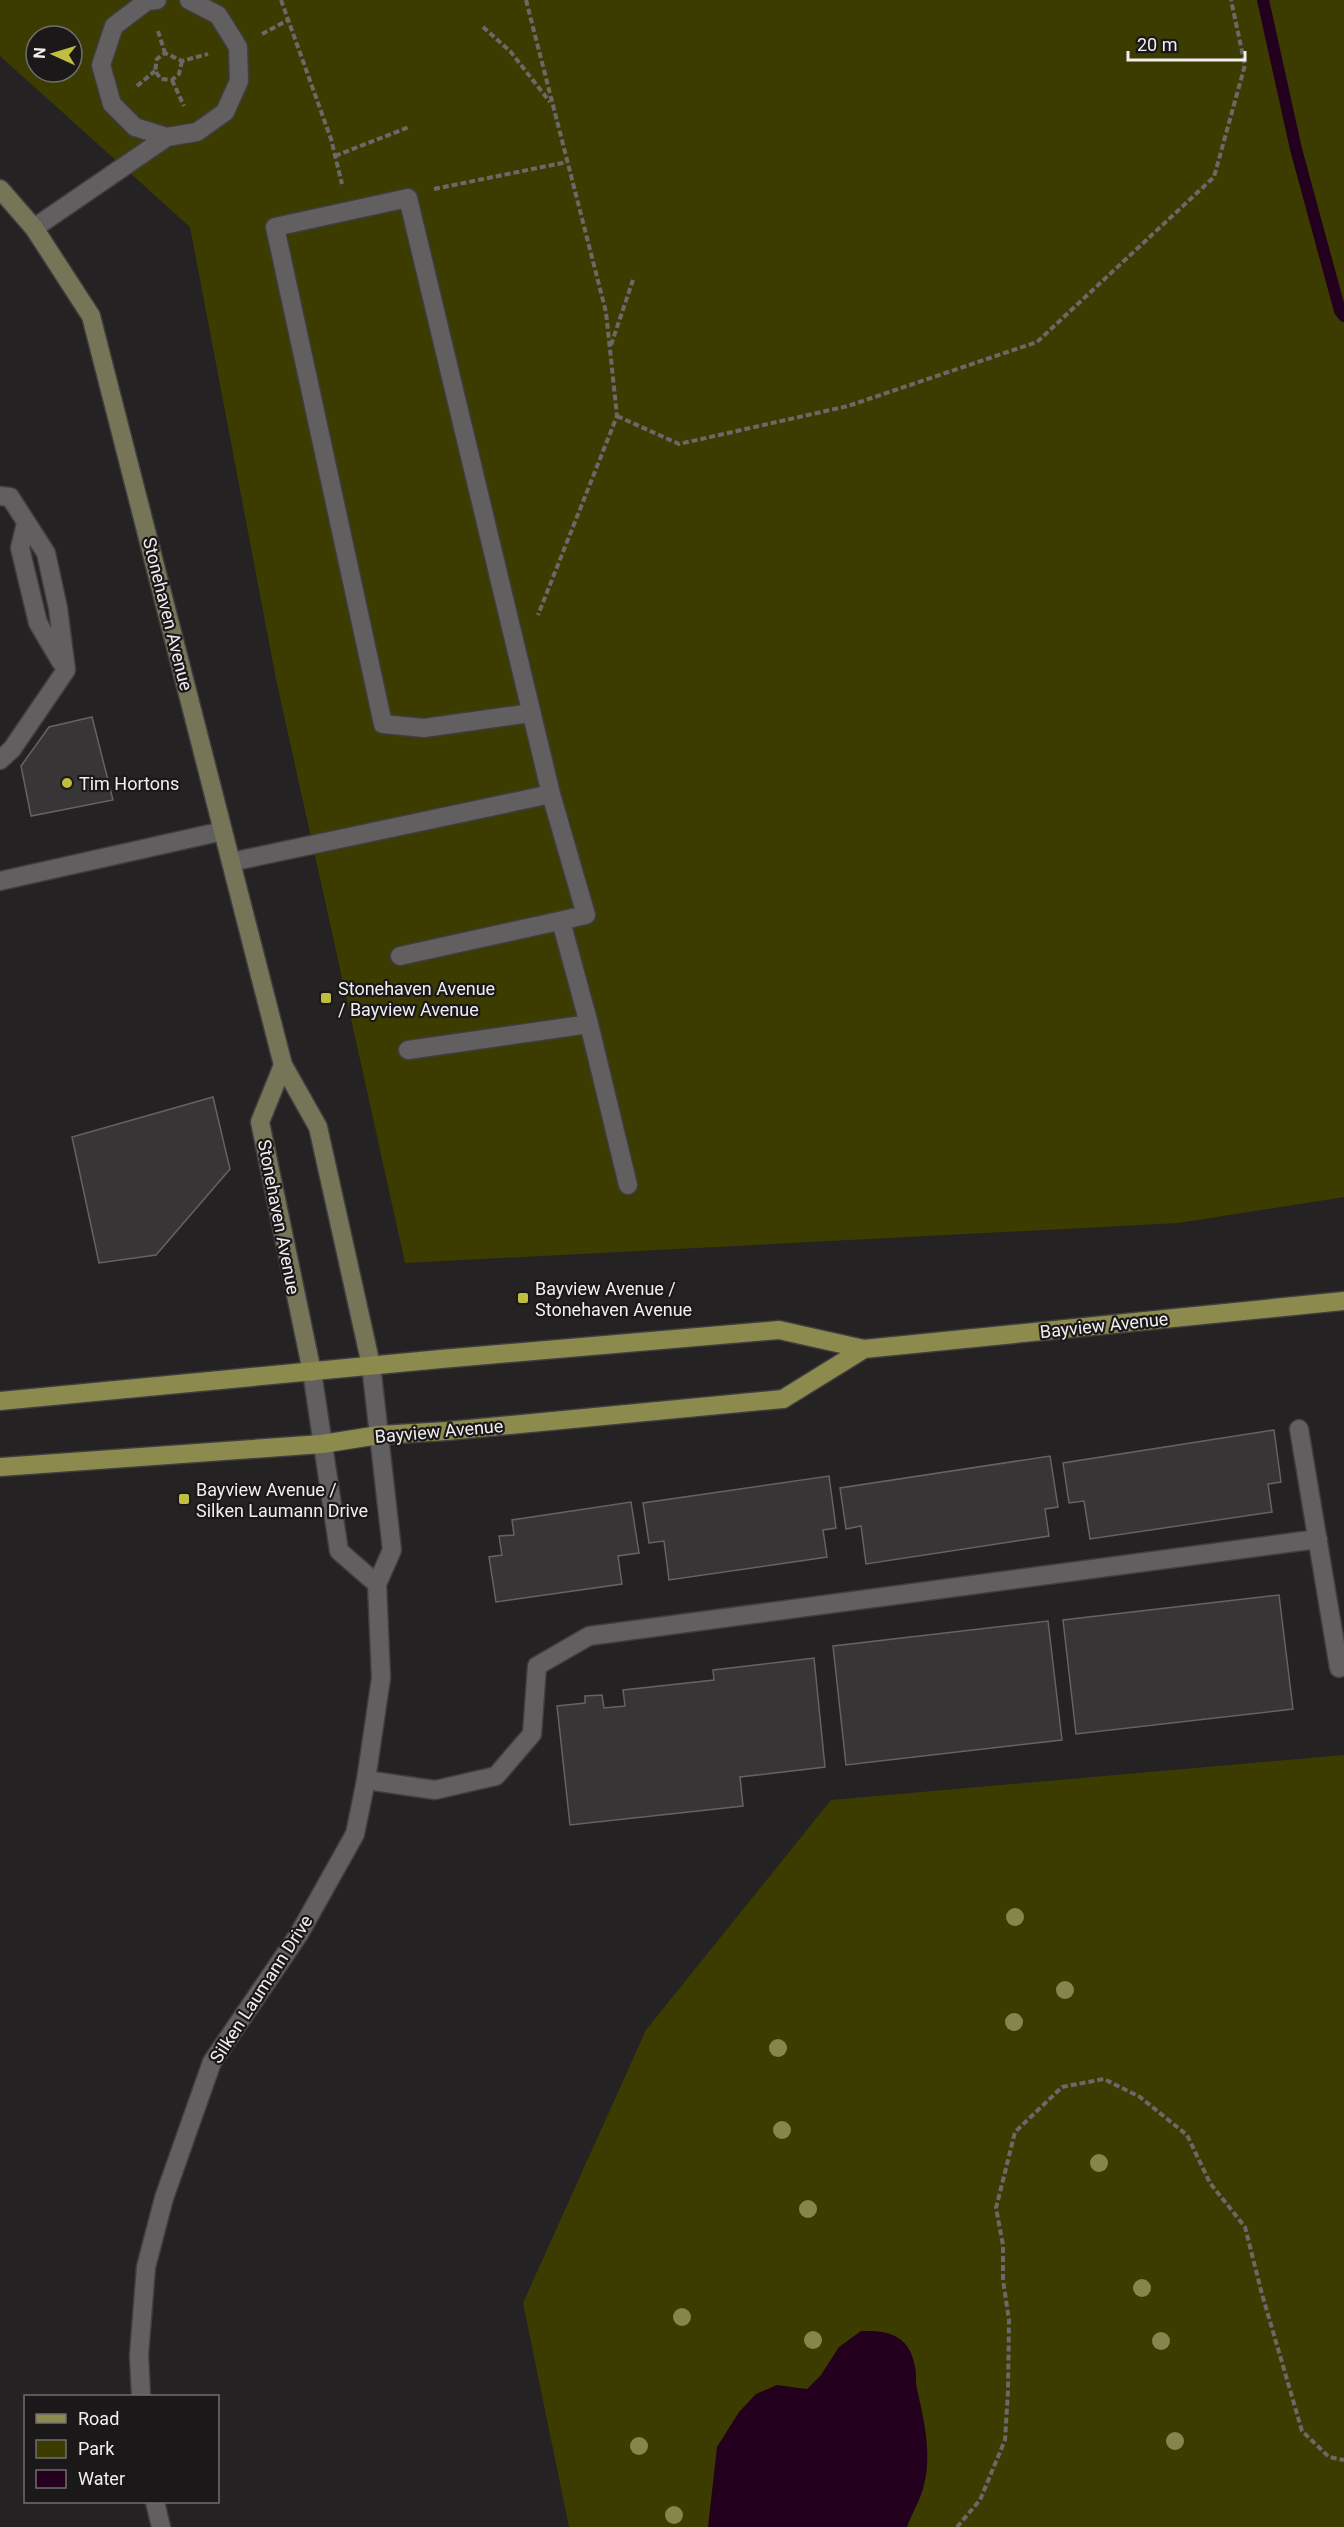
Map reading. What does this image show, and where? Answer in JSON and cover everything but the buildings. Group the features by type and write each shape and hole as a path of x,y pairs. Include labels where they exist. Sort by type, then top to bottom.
{"main road":[{"name":"Bayview Avenue","path":"0,1401 371,1365 779,1330 864,1349 1344,1301"},
{"name":"Bayview Avenue","path":"0,1467 322,1444 379,1436 783,1399 864,1349"}],"street":[{"path":"157,0 147,1 114,26 101,65 112,104 135,127 167,137"},
{"path":"34,228 167,137 197,132 225,112 239,81 238,46 218,15 189,0"},
{"name":"Stonehaven Avenue","path":"0,189 34,228 91,316 282,1065 318,1127 371,1365"},
{"path":"400,956 586,915 551,794 408,198 275,226 383,724 424,728 531,713"},
{"path":"0,496 10,497 26,523 20,548 38,623 66,670 12,749 0,760"},
{"path":"231,862 551,794"},
{"path":"0,881 223,831"},
{"path":"561,921 589,1024 628,1185"},
{"path":"408,1050 589,1024"},
{"name":"Stonehaven Avenue","path":"282,1065 260,1122 312,1372"},
{"name":"Silken Laumann Drive","path":"141,2395 139,2355 146,2267 164,2198 212,2062 299,1934 355,1834 366,1780 381,1678 377,1584 392,1550 371,1365"},
{"path":"312,1372 339,1551 377,1584"},
{"path":"1299,1429 1339,1668"},
{"path":"366,1780 435,1790 496,1776 532,1734 537,1666 589,1636 1318,1539"},
{"path":"155,2503 161,2527"}],"path":[{"path":"281,0 335,156 349,211"},
{"path":"519,663 617,416 606,312 526,0"},
{"path":"617,416 679,444 848,406 1037,342 1214,177 1245,65 1231,0"},
{"path":"483,27 510,51 553,105"},
{"path":"165,53 182,61 179,74 172,80 162,79 155,71 157,59 165,53"},
{"path":"335,156 409,127"},
{"path":"408,198 434,189 567,162"},
{"path":"610,348 633,280"},
{"path":"957,2527 980,2500 1005,2440 1009,2320 1003,2280 1003,2245 996,2208 1015,2132 1062,2087 1104,2079 1140,2097 1188,2136 1210,2183 1245,2227 1302,2431 1329,2457 1344,2460"}],"green space":[{"path":"0,0 1344,0 1344,1197 1179,1223 405,1263 276,679 190,227 31,84 84,84 84,24 24,24 24,78 0,56"},
{"path":"1344,1755 1344,2527 569,2527 523,2303 646,2030 831,1800"}],"water":[{"path":"861,2331 881,2332 897,2337 909,2348 915,2367 916,2386 926,2437 927,2461 923,2490 907,2527 708,2527 717,2447 739,2412 756,2394 777,2385 807,2389 821,2375 839,2347"}],"waterway":[{"path":"1263,0 1296,149 1340,311 1344,316"}],"place":[{"name":"Tim Hortons","path":"67,783"},
{"name":"Stonehaven Avenue / Bayview Avenue","path":"326,998"},
{"name":"Bayview Avenue / Stonehaven Avenue","path":"523,1298"},
{"name":"Bayview Avenue / Silken Laumann Drive","path":"184,1499"}]}
